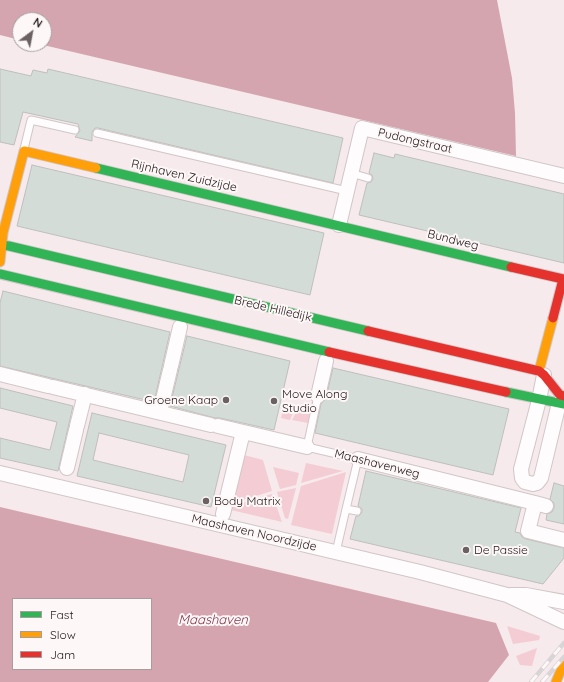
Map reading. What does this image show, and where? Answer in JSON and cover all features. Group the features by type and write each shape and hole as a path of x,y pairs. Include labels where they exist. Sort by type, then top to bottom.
{"street":[{"name":"Pudongstraat","path":"338,225 362,128 564,176"},
{"path":"0,262 3,218 24,151"},
{"name":"Rijnhaven Zuidzijde","path":"24,151 338,225"},
{"name":"Bundweg","path":"338,225 563,279 542,373"},
{"name":"Brede Hilledijk","path":"1,245 542,373"},
{"path":"0,274 182,318 539,400 562,401"},
{"path":"160,412 180,327"},
{"path":"319,396 326,361"},
{"path":"542,373 560,395 562,401 540,482 533,484 525,482 522,478 521,470 539,400 542,373"},
{"name":"Maashavenweg","path":"0,374 307,447"},
{"path":"66,472 85,394"},
{"path":"223,514 243,432"},
{"name":"Maashavenweg","path":"358,459 541,504 528,532 564,540"},
{"name":"Maashaven Noordzijde","path":"0,473 420,572 507,595 564,622"},
{"name":"Maashaven Noordzijde","path":"507,595 526,595 564,602"},
{"path":"556,682 564,663"}],"lane":[{"path":"24,151 31,120 75,130"},
{"path":"97,133 347,191"},
{"path":"351,173 368,178"},
{"path":"307,447 319,396"},
{"name":"Maashavenweg","path":"307,447 358,459"},
{"path":"336,552 358,459"},
{"path":"346,509 357,511"}],"shaded area":[{"path":"285,404 296,406 290,420 281,418"},
{"path":"299,407 311,410 308,423 292,420"},
{"path":"244,455 263,460 272,491 233,503"},
{"path":"306,463 343,471 301,483"},
{"path":"273,467 299,473 296,485 280,489"},
{"path":"346,472 332,534 291,525 301,486"},
{"path":"296,488 288,519 285,518 277,492"},
{"path":"272,494 282,522 231,510 232,506"},
{"path":"507,626 540,636 539,640 513,644"},
{"path":"537,648 532,666 520,665 516,656"}],"water":[{"path":"0,0 497,0 512,78 515,113 516,156 52,47 52,12 12,12 12,38 0,35"},
{"name":"Maashaven","path":"0,507 496,623 509,655 488,682 0,682"}],"building":[{"path":"0,69 31,76 33,70 47,73 48,69 343,138 333,183 98,128 95,128 92,132 92,141 75,137 80,131 78,124 23,112 14,145 0,142"},
{"path":"374,153 394,158 395,154 564,194 564,263 359,215 367,183 371,182 373,179 372,175 369,173"},
{"path":"32,165 324,233 310,295 17,226"},
{"path":"3,291 170,332 154,402 0,366 0,303"},
{"path":"187,336 290,361 274,430 215,418 170,406"},
{"path":"333,368 509,409 493,475 315,433 321,404 326,398"},
{"path":"0,388 73,406 58,471 0,458 0,438 50,450 57,422 0,408"},
{"path":"92,413 226,445 211,507 77,476","holes":["99,433 189,455 183,482 93,460"]},
{"path":"366,471 521,508 515,532 520,533 522,537 526,539 564,548 564,558 543,584 350,539 356,516 359,516 362,512 362,509 358,506"},
{"path":"554,483 564,486 564,524 546,520 547,514 552,512 554,508 554,503 550,499"}],"railway":[{"path":"531,682 564,643"},
{"path":"542,682 564,657"}],"traffic: fast":[{"path":"96,168 511,267"},
{"path":"0,245 368,331"},
{"path":"0,274 329,352"},
{"path":"506,392 564,404"}],"traffic: slow":[{"path":"0,262 3,233 24,151 96,168"},
{"path":"539,371 553,318"},
{"path":"556,682 564,663"}],"traffic: jam":[{"path":"511,267 563,279 553,318"},
{"path":"368,331 539,371 560,395 564,396"},
{"path":"329,352 506,392"}],"place":[{"name":"Groene Kaap","path":"226,400"},
{"name":"Move Along Studio","path":"274,401"},
{"name":"Body Matrix","path":"206,501"},
{"name":"De Passie","path":"466,550"}]}
